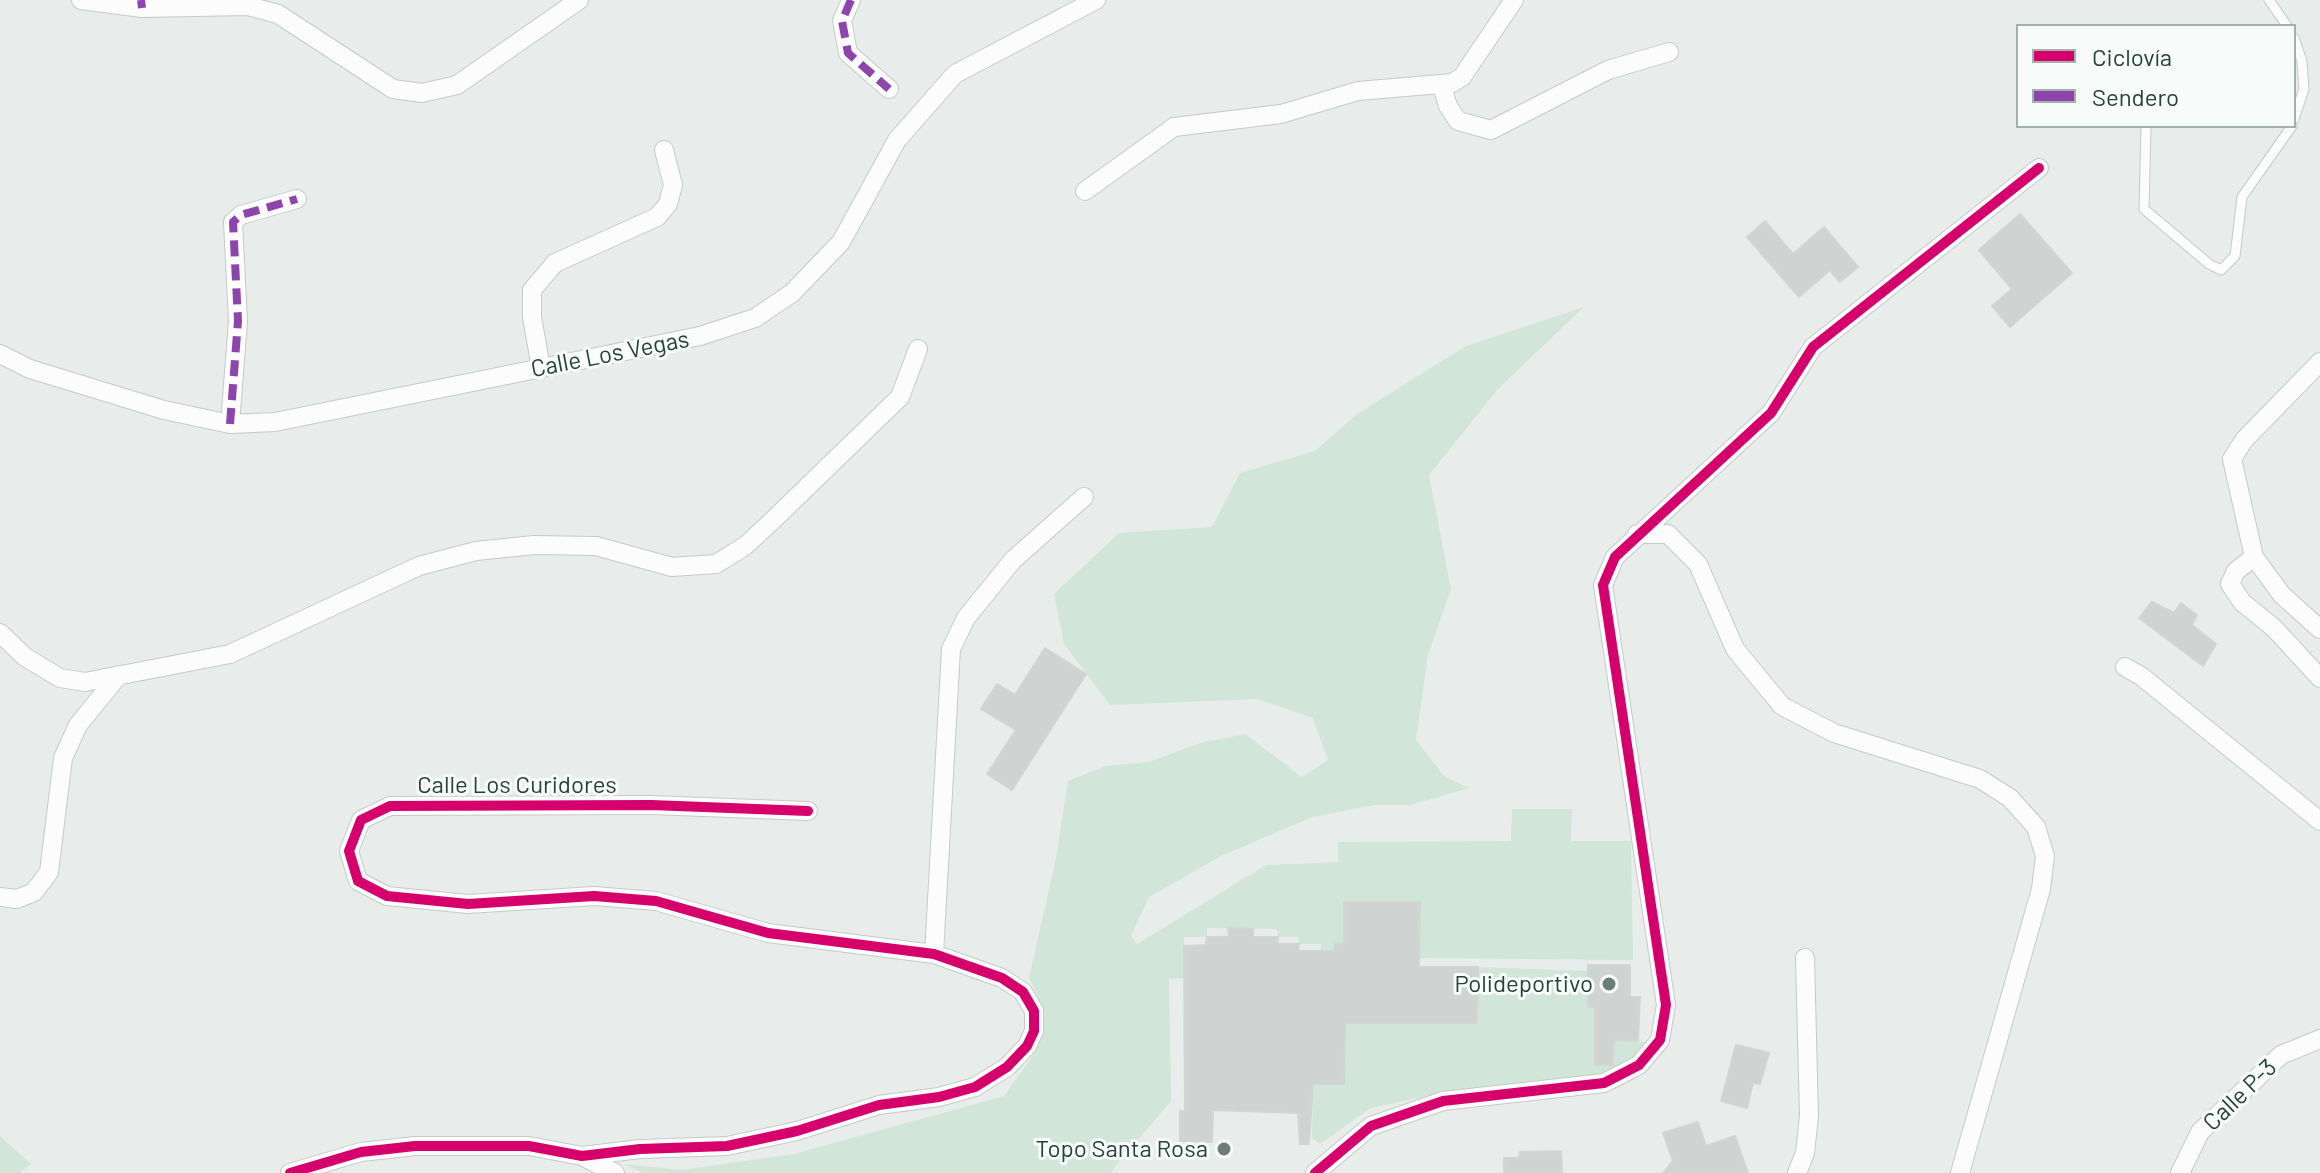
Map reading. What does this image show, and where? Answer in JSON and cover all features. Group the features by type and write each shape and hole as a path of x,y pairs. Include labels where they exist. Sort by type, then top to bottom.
{"street":[{"path":"81,0 248,6 278,14 393,89 422,93 457,85 579,0"},
{"path":"851,0 842,21 848,53 889,89"},
{"name":"Calle Los Vegas","path":"0,354 30,369 164,410 230,424 275,422 700,336 755,318 792,293 841,242 897,140 955,74 1096,0"},
{"path":"1085,191 1174,127 1281,114 1358,91 1442,86 1462,77 1514,0"},
{"path":"1442,86 1448,106 1458,121 1491,130 1608,70 1669,52"},
{"path":"541,368 532,317 532,290 555,263 657,217 668,204 673,185 664,150"},
{"path":"1315,1173 1371,1126 1443,1101 1604,1083 1639,1065 1660,1040 1666,1005 1603,585 1615,557 1771,413 1813,347 2039,168"},
{"path":"230,424 238,321 233,222 241,215 297,199"},
{"path":"0,633 25,657 60,678 85,682 230,654 419,566 476,551 534,545 596,546 672,567 716,564 763,530 900,397 918,349"},
{"path":"2320,362 2244,440 2232,459 2254,557 2282,595 2320,629"},
{"path":"934,954 951,649 966,618 1013,560 1084,497"},
{"path":"1637,534 1668,534 1698,564 1735,649 1782,706 1834,733 1980,779 2010,798 2036,827 2045,856 2041,889 1960,1173"},
{"path":"2254,557 2236,571 2230,584 2242,602 2274,628 2320,678"},
{"path":"2125,667 2320,821"},
{"path":"0,897 17,899 34,892 49,872 63,758 78,725 119,675"},
{"name":"Calle Los Curidores","path":"290,1173 361,1152 415,1146 529,1146 582,1156 640,1149 727,1146 797,1131 879,1105 939,1097 975,1087 1007,1067 1027,1046 1034,1031 1034,1011 1023,992 1002,978 934,954 768,933 656,901 594,896 468,904 387,896 358,881 349,851 361,820 390,806 651,805 808,811"},
{"path":"1797,1173 1805,1153 1809,1116 1805,958"},
{"name":"Calle P-3","path":"2180,1173 2200,1132 2281,1055 2320,1039"},
{"path":"582,1156 615,1173"}],"lane":[{"path":"2269,0 2286,24"},
{"path":"2296,44 2302,61 2304,89 2296,113"},
{"path":"2146,128 2144,209 2209,264 2221,270 2235,256 2242,197 2291,128"}],"green space":[{"path":"1584,307 1498,389 1429,475 1451,589 1428,655 1416,740 1444,776 1469,788 1411,805 1374,805 1312,817 1221,856 1149,897 1131,936 1137,944 1266,865 1338,862 1338,842 1511,841 1512,809 1572,809 1571,841 1631,841 1633,960 1419,958 1419,902 1344,902 1344,944 1333,961 1320,960 1321,944 1299,944 1298,937 1278,937 1277,929 1207,928 1207,937 1184,937 1184,978 1169,979 1171,1101 1110,1173 644,1173 624,1164 681,1170 794,1154 1004,1096 1036,1051 1044,1010 1029,978 1056,858 1068,781 1106,766 1149,762 1200,743 1245,734 1302,777 1328,760 1313,718 1257,699 1110,705 1064,644 1054,594 1119,533 1212,527 1240,473 1315,451 1357,414 1466,346"},
{"path":"1478,967 1588,971 1595,1007 1596,1064 1614,1064 1614,1040 1647,1042 1622,1076 1433,1095 1371,1108 1320,1144 1312,1138 1313,1084 1344,1084 1345,1014 1366,1023 1477,1023"},
{"path":"0,1136 31,1164 19,1173 0,1173"}],"building":[{"path":"2020,214 2072,273 2010,327 1992,306 2012,289 1979,250"},
{"path":"1765,221 1793,254 1824,227 1858,267 1840,282 1830,270 1799,297 1747,237"},
{"path":"2152,602 2174,613 2181,603 2197,615 2192,625 2216,644 2203,666 2139,618"},
{"path":"1045,648 1086,674 1012,790 987,774 1016,730 981,709 997,684 1015,695"},
{"path":"1344,902 1420,902 1419,967 1478,967 1477,1023 1345,1023 1344,1084 1313,1084 1309,1144 1300,1144 1298,1113 1213,1110 1212,1142 1180,1141 1180,1111 1185,1111 1184,946 1206,945 1207,937 1229,937 1228,928 1253,929 1253,937 1278,937 1278,944 1299,944 1298,951 1334,951 1335,944 1344,944"},
{"path":"1588,965 1630,965 1630,997 1640,997 1638,1041 1614,1040 1613,1065 1595,1065 1595,1007 1588,1007"},
{"path":"1736,1045 1769,1053 1760,1084 1753,1083 1747,1108 1721,1101"},
{"path":"1698,1122 1706,1146 1735,1136 1748,1173 1663,1173 1673,1161 1663,1133"},
{"path":"1561,1151 1562,1173 1504,1173 1504,1158 1519,1158 1520,1152"}],"marked path":[{"path":"141,0 142,8"},
{"path":"851,0 842,21 848,53 889,89"},
{"path":"230,424 238,321 233,222 241,215 297,199"}],"cycle path":[{"path":"1315,1173 1371,1126 1443,1101 1604,1083 1639,1065 1660,1040 1666,1005 1603,585 1615,557 1771,413 1813,347 2039,168"},
{"path":"290,1173 361,1152 415,1146 529,1146 582,1156 640,1149 727,1146 797,1131 879,1105 939,1097 975,1087 1007,1067 1027,1046 1034,1031 1034,1011 1023,992 1002,978 934,954 768,933 656,901 594,896 468,904 387,896 358,881 349,851 361,820 390,806 651,805 808,811"}],"place":[{"name":"Polideportivo","path":"1609,984"},
{"name":"Topo Santa Rosa","path":"1224,1149"}]}
